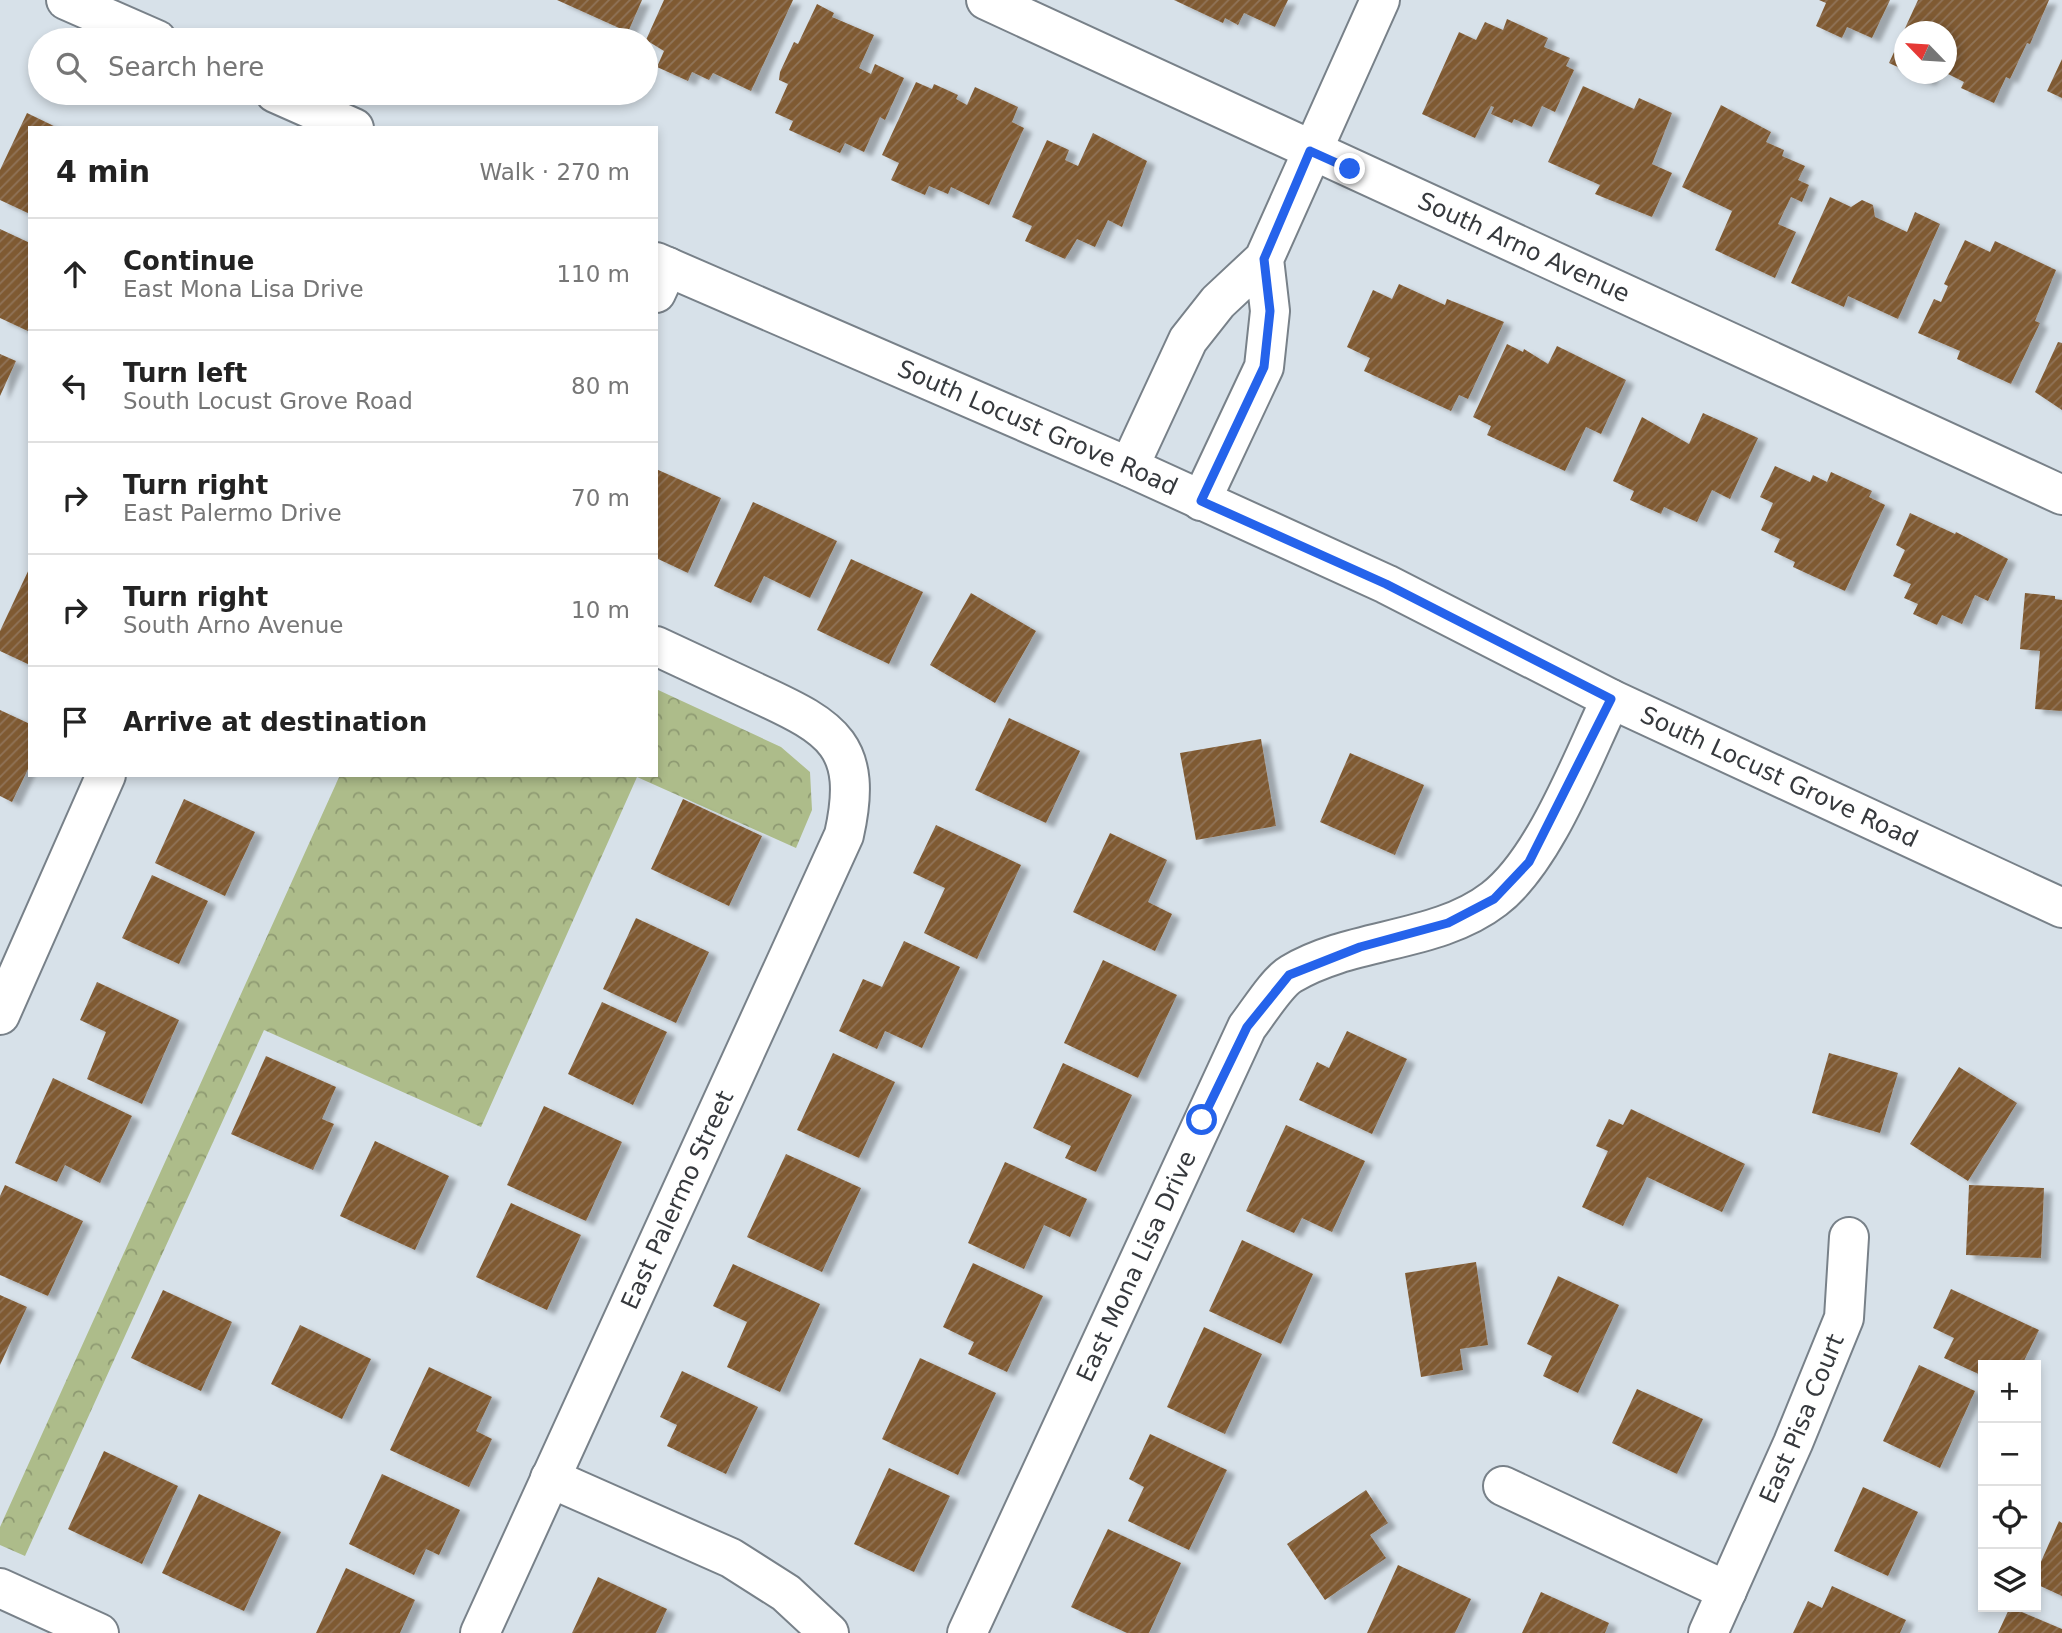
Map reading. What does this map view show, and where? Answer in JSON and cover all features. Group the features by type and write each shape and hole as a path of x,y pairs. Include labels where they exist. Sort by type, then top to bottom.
{"street":[{"path":"66,0 130,28"},
{"name":"South Arno Avenue","path":"986,0 2062,495"},
{"path":"1129,467 1188,340 1219,302 1264,259 1310,151 1380,0"},
{"path":"302,105 349,126"},
{"path":"1201,501 1264,367 1270,311 1264,259"},
{"name":"South Locust Grove Road","path":"660,274 1129,467 1386,584 1611,699 2062,908"},
{"name":"East Palermo Street","path":"480,1633 844,835 852,798 846,761 831,735 808,716 658,647"},
{"name":"East Mona Lisa Drive","path":"967,1633 1247,1027 1289,975 1360,947 1448,923 1494,899 1529,862 1611,699"},
{"path":"0,1015 105,777"},
{"name":"East Pisa Court","path":"1708,1633 1793,1443 1844,1318 1849,1237"},
{"path":"550,1478 731,1558 786,1593 829,1633"},
{"path":"1503,1486 1727,1591"},
{"path":"0,1588 99,1633"}],"green space":[{"path":"658,690 781,747 810,772 812,810 796,848 637,777 658,777"},
{"path":"339,777 637,777 481,1127 264,1030 25,1556 0,1545 0,1527"}],"building":[{"path":"557,0 642,0 630,28 619,28"},
{"path":"664,0 793,0 751,91 713,73 709,80 692,72 688,81 658,67 664,51 658,47 658,28 651,28"},
{"path":"1174,0 1288,0 1275,27 1244,13 1238,25 1225,18 1223,23"},
{"path":"1819,0 1890,0 1872,38 1847,27 1842,38 1816,26 1826,3"},
{"path":"1918,0 2049,0 2030,44 2027,43 2010,79 2006,77 1994,103 1961,88 1964,82 1957,78 1957,21 1908,21"},
{"path":"817,4 834,13 832,17 874,35 859,68 871,74 875,64 904,78 885,120 880,117 864,152 845,143 840,153 789,130 793,121 775,113 788,84 779,80 780,72 794,42 798,44"},
{"path":"1507,19 1548,38 1544,47 1570,58 1566,66 1574,70 1555,112 1542,106 1532,127 1514,119 1512,123 1491,114 1494,107 1491,106 1475,138 1422,114 1459,32 1476,40 1485,22 1503,30"},
{"path":"1894,52 1894,65 1889,63"},
{"path":"2062,59 2062,98 2047,91"},
{"path":"916,82 932,89 934,84 958,95 956,99 967,105 975,87 1018,107 1012,122 1024,128 989,205 951,187 948,194 929,186 925,195 891,180 899,163 882,155"},
{"path":"1583,86 1634,109 1639,98 1672,113 1652,164 1672,173 1652,217 1595,194 1600,185 1548,162"},
{"path":"1721,105 1771,132 1766,142 1784,150 1782,156 1805,166 1798,180 1809,185 1802,202 1791,197 1778,224 1796,232 1775,278 1715,250 1732,211 1682,187"},
{"path":"27,113 54,126 28,126 28,213 0,200 0,170"},
{"path":"1093,133 1147,161 1122,227 1108,220 1095,247 1077,239 1065,259 1025,241 1032,226 1012,217 1047,140 1069,150 1065,160 1078,166"},
{"path":"1830,197 1851,207 1862,200 1873,205 1875,217 1907,232 1915,212 1940,224 1898,319 1848,296 1844,307 1791,283"},
{"path":"0,229 28,242 28,331 0,318"},
{"path":"1965,240 1990,252 1995,241 2056,270 2035,321 2040,323 2011,384 1957,359 1960,351 1918,333 1934,299 1941,302 1948,286 1944,284"},
{"path":"1399,284 1445,305 1447,299 1504,322 1468,399 1459,395 1451,411 1364,371 1370,358 1347,347 1373,290 1392,299"},
{"path":"2058,342 2062,343 2062,410 2035,392"},
{"path":"1507,344 1523,352 1524,349 1548,364 1557,346 1626,380 1601,434 1586,427 1565,471 1487,435 1491,426 1473,417"},
{"path":"0,354 16,361 0,396"},
{"path":"1703,413 1758,438 1730,499 1712,490 1697,522 1664,507 1661,514 1630,500 1634,491 1613,481 1642,417 1689,444"},
{"path":"1775,466 1810,482 1813,475 1827,482 1831,472 1872,491 1869,497 1885,505 1845,591 1793,567 1795,562 1774,552 1780,539 1761,530 1773,503 1760,497"},
{"path":"658,470 721,498 688,573 658,559"},
{"path":"753,502 837,541 810,598 764,576 751,603 714,586"},
{"path":"1910,513 1955,534 1956,532 2008,559 1988,601 1975,595 1962,624 1942,615 1937,625 1913,614 1918,604 1904,598 1911,584 1893,576 1905,550 1896,545"},
{"path":"851,559 923,592 889,664 817,630"},
{"path":"28,571 28,664 0,651 0,631"},
{"path":"971,593 1036,631 995,703 930,665"},
{"path":"2025,593 2055,596 2055,599 2062,600 2062,711 2035,709 2040,651 2020,649"},
{"path":"0,710 28,723 28,769 12,802 0,796"},
{"path":"1009,718 1080,751 1046,823 975,790"},
{"path":"1261,739 1276,826 1196,840 1180,753"},
{"path":"1350,753 1424,785 1395,855 1320,822"},
{"path":"184,799 255,832 225,896 155,863"},
{"path":"683,799 762,836 729,906 651,869"},
{"path":"936,825 1021,865 977,959 924,933 945,888 913,873"},
{"path":"1110,833 1167,860 1148,902 1172,914 1155,951 1073,912"},
{"path":"152,875 208,901 179,964 122,938"},
{"path":"636,918 709,952 676,1023 603,989"},
{"path":"904,941 960,967 922,1048 885,1031 877,1049 839,1031 863,979 882,987"},
{"path":"1103,960 1177,995 1138,1078 1064,1043"},
{"path":"97,982 179,1020 142,1104 87,1079 106,1032 80,1020"},
{"path":"602,1002 667,1032 633,1105 568,1074"},
{"path":"1347,1031 1407,1059 1372,1134 1299,1100 1317,1062 1329,1068"},
{"path":"833,1053 895,1082 859,1158 797,1130"},
{"path":"1829,1053 1898,1073 1880,1133 1812,1113"},
{"path":"266,1056 336,1087 322,1119 334,1124 313,1170 231,1134"},
{"path":"1063,1063 1132,1095 1096,1172 1065,1158 1071,1146 1033,1128"},
{"path":"1959,1067 2017,1103 1968,1181 1910,1144"},
{"path":"53,1078 132,1116 100,1183 65,1165 57,1182 15,1163"},
{"path":"544,1106 622,1142 586,1221 507,1185"},
{"path":"1631,1109 1745,1164 1722,1212 1647,1177 1623,1226 1582,1207 1608,1151 1596,1146 1609,1119 1623,1125"},
{"path":"1286,1125 1365,1161 1332,1232 1302,1218 1294,1233 1246,1211"},
{"path":"375,1141 449,1176 415,1250 340,1216"},
{"path":"786,1154 861,1188 822,1272 747,1237"},
{"path":"1005,1162 1087,1199 1070,1237 1044,1225 1024,1269 968,1243"},
{"path":"5,1185 83,1221 48,1296 0,1275 0,1196"},
{"path":"1969,1185 2044,1188 2041,1258 1966,1255"},
{"path":"511,1203 581,1235 547,1310 476,1277"},
{"path":"1242,1240 1313,1274 1281,1344 1209,1311"},
{"path":"1476,1262 1488,1345 1460,1349 1463,1370 1421,1377 1405,1273"},
{"path":"973,1263 1043,1296 1007,1372 968,1354 974,1342 943,1327"},
{"path":"733,1264 820,1304 780,1392 727,1367 747,1322 713,1306"},
{"path":"1558,1276 1619,1305 1578,1393 1543,1376 1552,1356 1527,1344"},
{"path":"1951,1289 2039,1330 2024,1360 1978,1360 1978,1374 1944,1358 1954,1338 1933,1328"},
{"path":"163,1290 232,1322 201,1391 131,1358"},
{"path":"0,1295 27,1307 0,1365"},
{"path":"300,1325 371,1359 342,1419 271,1384"},
{"path":"1204,1327 1262,1354 1225,1434 1167,1407"},
{"path":"920,1358 996,1393 958,1475 882,1439"},
{"path":"1919,1365 1975,1391 1940,1468 1883,1441"},
{"path":"429,1367 492,1397 476,1431 492,1439 469,1487 390,1450"},
{"path":"682,1371 758,1407 726,1474 667,1446 677,1425 660,1417"},
{"path":"1637,1389 1703,1419 1677,1474 1612,1443"},
{"path":"1150,1434 1227,1470 1189,1550 1128,1521 1144,1487 1129,1479"},
{"path":"104,1451 178,1486 142,1564 68,1529"},
{"path":"889,1468 950,1496 914,1572 854,1544"},
{"path":"382,1474 460,1510 439,1555 426,1549 414,1575 349,1544"},
{"path":"1863,1487 1918,1512 1888,1576 1834,1551"},
{"path":"1366,1490 1388,1523 1370,1535 1386,1558 1325,1600 1287,1544"},
{"path":"199,1494 281,1532 244,1611 162,1573"},
{"path":"2059,1521 2062,1523 2062,1596 2041,1586 2041,1562"},
{"path":"1108,1529 1181,1563 1149,1633 1127,1633 1071,1607"},
{"path":"1398,1565 1471,1599 1455,1633 1367,1633"},
{"path":"346,1568 415,1600 400,1633 316,1633"},
{"path":"598,1577 667,1609 656,1633 572,1633"},
{"path":"1832,1586 1906,1620 1900,1633 1793,1633 1808,1601 1822,1608"},
{"path":"1541,1592 1609,1623 1605,1633 1522,1633"},
{"path":"2008,1612 2022,1612 2062,1629 2062,1633 1998,1633"}],"route":[{"path":"1202,1120 1247,1027 1289,975 1360,947 1448,923 1494,899 1529,862 1558,810 1611,699 1386,584 1201,501 1264,367 1270,311 1264,259 1310,151 1350,169"}]}
